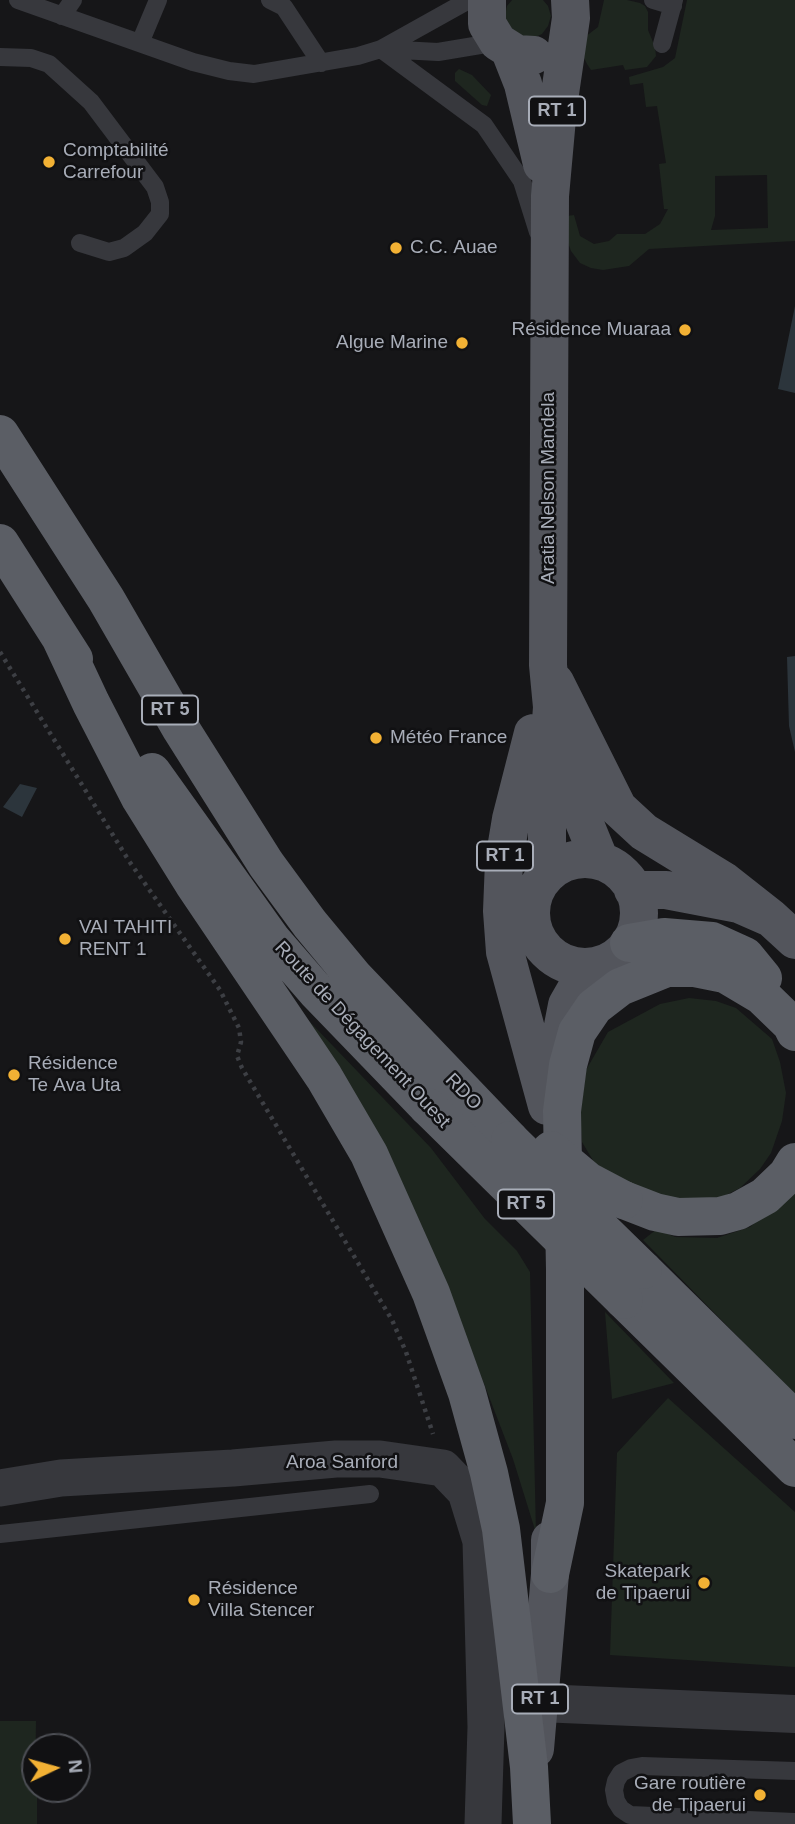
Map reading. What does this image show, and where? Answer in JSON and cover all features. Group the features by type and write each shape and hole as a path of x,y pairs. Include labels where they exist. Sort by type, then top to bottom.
{"highway":[{"name":"Route de Dégagement Ouest","path":"0,434 106,599 181,729 266,864 310,924 354,977 417,1044 527,1124 633,1285 795,1468"},
{"name":"Route de Dégagement Ouest","path":"0,543 61,639 231,885 272,940 362,1040 428,1107 633,1285 795,1420"},
{"path":"61,639 90,703 140,798 193,883 306,1048 369,1154 435,1304 467,1394 501,1529 529,1767 532,1824"},
{"path":"629,943 664,937 712,941 745,956 761,974 789,1024"},
{"path":"550,1574 565,1503 562,1111 568,1065 577,1032 594,1007 620,987 667,968 695,968 725,974 762,996 789,1024"},
{"path":"527,1124 588,1181 624,1200 655,1212 678,1217 720,1216 738,1211 765,1196 787,1175 795,1162"}],"main road":[{"name":"RT 1","path":"487,0 487,24 504,47 523,84 550,197"},
{"name":"RT 1","path":"504,47 525,55 541,54 555,46 571,7"},
{"name":"RT 1","path":"551,268 550,197 554,141 571,7"},
{"name":"Aratia Nelson Mandela","path":"550,954 536,936 531,915 535,893 547,874 547,777 552,707 548,604 551,268"},
{"name":"RT 1","path":"532,1824 536,1736 550,1574 553,1385 502,911 504,861 511,819 537,719 548,604"},
{"path":"549,669 618,808 644,832 724,881 783,929"},
{"name":"Aratia Nelson Mandela","path":"552,707 578,807 600,862"},
{"name":"RT 1","path":"547,874 556,867 577,860 600,862"},
{"path":"600,862 620,872 633,890 638,914 634,934 629,943"},
{"path":"633,890 666,890 738,904 783,929"},
{"name":"RT 1","path":"527,1124 567,1004 583,977 596,966 613,959 629,943"},
{"name":"RT 1","path":"527,1124 550,954"},
{"path":"550,954 569,965 596,966"}],"street":[{"name":"Aroa Sanford","path":"0,1488 61,1478 336,1459 380,1459 443,1468"},
{"path":"443,1468 466,1492 481,1541 486,1727 483,1824"},
{"path":"540,1703 795,1714"}],"lane":[{"path":"18,0 193,62 254,74 321,63 381,49 469,0"},
{"path":"62,16 73,0"},
{"path":"140,43 158,0"},
{"path":"270,0 284,7 321,63"},
{"path":"653,0 673,3 662,44"},
{"path":"381,49 438,52 504,47"},
{"path":"381,49 484,125 522,181 551,268"},
{"path":"0,57 31,58 49,64 91,102 155,187 160,202 160,214 145,233 124,248 109,252 80,243"},
{"path":"0,1534 370,1494"},
{"path":"795,1771 642,1766 621,1773 614,1790 621,1809 630,1815 795,1822"}],"path":[{"path":"0,652 129,862 220,990 239,1028 241,1042 237,1056 242,1068 392,1320 406,1352 443,1468"}],"shaded area":[{"path":"512,0 543,0 551,16 542,34 523,38 507,26 505,16 507,6"},
{"path":"604,0 627,0 645,6 648,12 648,30 656,56 647,67 625,70 623,65 591,70 587,64 584,58 585,37 598,27"},
{"path":"687,0 795,0 795,241 649,249 629,266 603,270 591,268 580,263 571,251 566,237 567,216 574,215 580,236 594,244 609,241 617,234 645,234 660,224 668,209 664,209 659,164 666,163 657,106 646,107 643,83 630,85 629,77 663,67 675,58","holes":["767,175 768,228 711,230 715,216 715,176"]},
{"path":"459,69 472,75 491,95 487,106 482,105 455,81 455,73"},
{"path":"795,306 795,393 778,389"},
{"path":"795,656 795,752 789,726 787,657"},
{"path":"20,784 37,788 22,817 3,807"},
{"path":"287,998 431,1148 485,1219 517,1251 530,1272 536,1533 513,1459 473,1355"},
{"path":"689,998 716,1001 736,1008 772,1039 786,1093 782,1121 771,1153 760,1169 740,1188 712,1202 672,1202 597,1167 582,1142 580,1118 586,1070 608,1032 660,1004"},
{"path":"795,1180 795,1395 643,1240 657,1229 675,1237 717,1238 750,1227 782,1198"},
{"path":"605,1312 674,1383 612,1399"},
{"name":"Skatepark de Tipaerui","path":"668,1398 795,1512 795,1667 610,1655 617,1453"},
{"path":"0,1721 36,1721 36,1733 21,1733 21,1803 37,1803 37,1824 0,1824"}],"place":[{"name":"Comptabilité Carrefour","path":"49,162"},
{"name":"C.C. Auae","path":"396,248"},
{"name":"Résidence Muaraa","path":"685,330"},
{"name":"Algue Marine","path":"462,343"},
{"name":"Météo France","path":"376,738"},
{"name":"VAI TAHITI RENT 1","path":"65,939"},
{"name":"Résidence Te Ava Uta","path":"14,1075"},
{"name":"Skatepark de Tipaerui","path":"704,1583"},
{"name":"Résidence Villa Stencer","path":"194,1600"},
{"name":"Gare routière de Tipaerui","path":"760,1795"}]}
